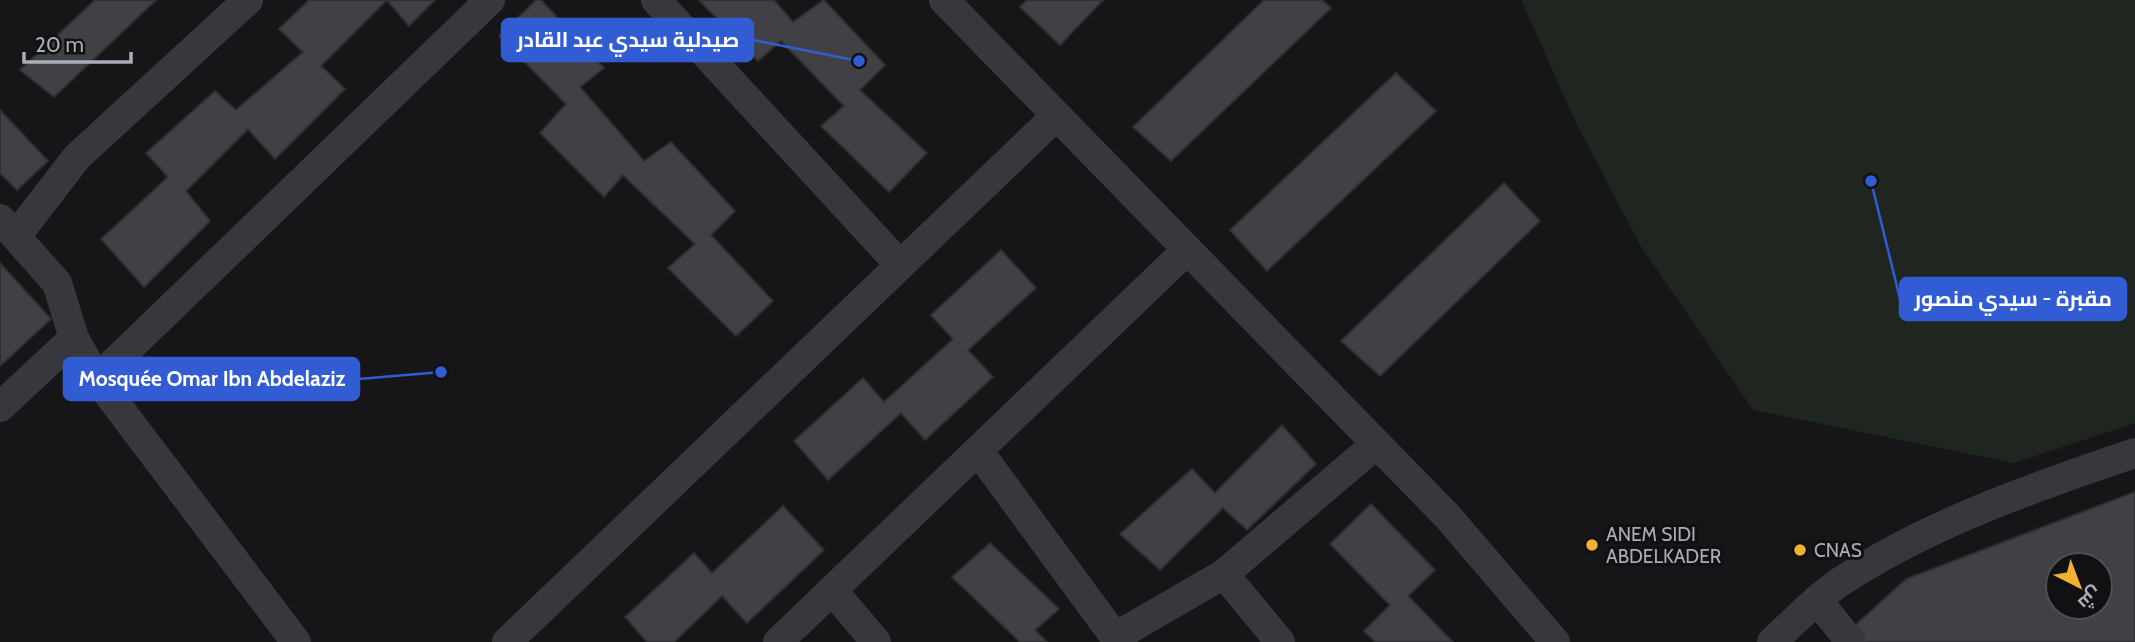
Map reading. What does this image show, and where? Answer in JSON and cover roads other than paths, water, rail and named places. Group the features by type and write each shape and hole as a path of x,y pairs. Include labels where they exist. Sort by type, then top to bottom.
{"street":[{"path":"248,0 77,158 8,228 57,283 74,338 97,379 296,642"},
{"path":"97,379 490,0"},
{"path":"656,0 900,265"},
{"path":"944,0 1055,117 1448,517 1555,642"},
{"path":"507,642 1055,117"},
{"path":"778,642 979,452 1185,250"},
{"path":"0,407 74,338"},
{"path":"979,452 1116,640 1224,574 1375,445"},
{"path":"1772,642 1817,600 1868,565 1927,533 2062,478 2135,453"},
{"path":"1224,574 1280,642"},
{"path":"832,590 876,642"},
{"path":"1817,600 1851,642"}],"place":[{"name":"صيدلية سيدي عبد القادر","path":"859,61"},
{"name":"مقبرة - سيدي منصور","path":"1871,181"},
{"name":"Mosquée Omar Ibn Abdelaziz","path":"441,372"},
{"name":"ANEM SIDI ABDELKADER","path":"1592,545"},
{"name":"CNAS","path":"1800,550"}]}
